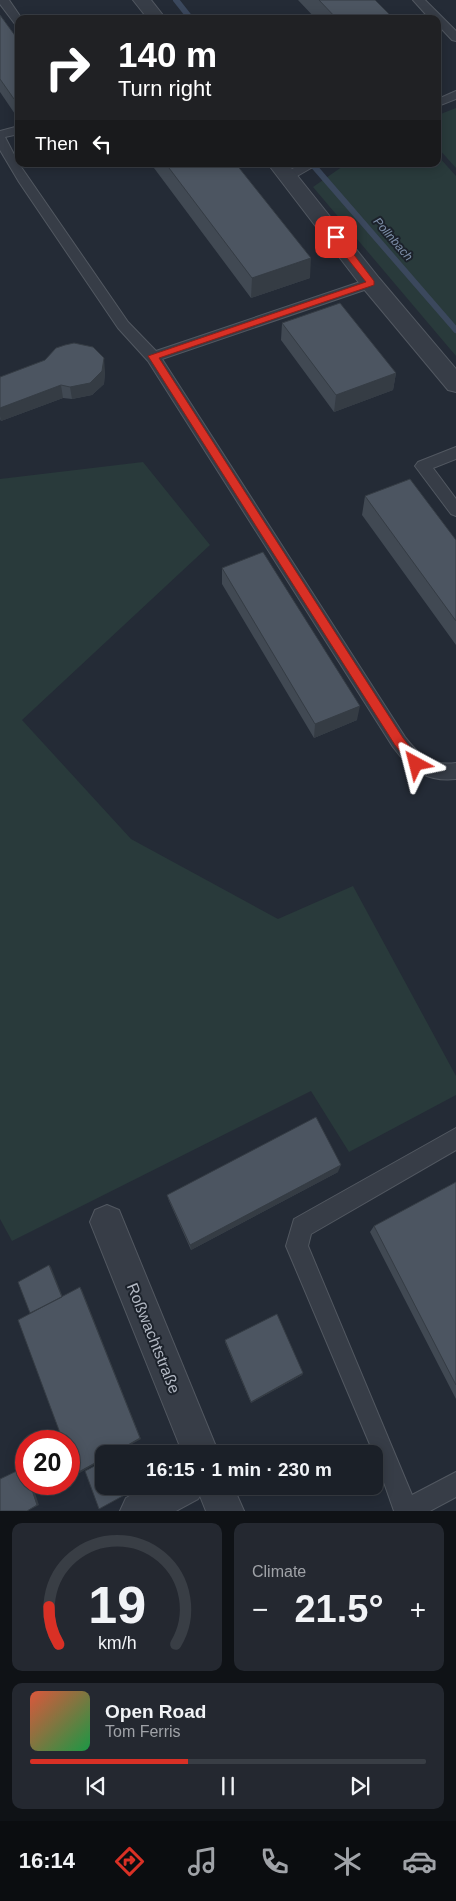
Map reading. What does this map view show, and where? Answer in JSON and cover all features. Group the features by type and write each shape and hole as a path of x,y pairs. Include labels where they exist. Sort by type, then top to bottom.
{"street":[{"path":"142,0 154,15"},
{"path":"283,170 371,283 456,384"},
{"name":"Roßwachtstraße","path":"107,1222 197,1445"},
{"path":"139,1511 168,1495"},
{"path":"218,1495 225,1511"}],"lane":[{"path":"3,0 15,16"},
{"path":"419,0 433,15"},
{"path":"441,23 456,38"},
{"path":"441,102 456,94"},
{"path":"15,131 0,137 15,164"},
{"path":"17,167 123,325 153,356 399,742 416,764 442,774 456,771"},
{"path":"283,170 298,167"},
{"path":"153,356 371,283"},
{"path":"456,453 423,466 456,510"},
{"path":"456,1138 302,1227 297,1246 406,1511 456,1484"}],"shaded area":[{"path":"456,108 456,168 441,151 441,114"},
{"path":"441,159 456,176 456,356 313,187 342,167 441,167"},
{"path":"143,462 210,545 22,720 131,839 278,919 353,886 456,1076 456,1095 349,1152 311,1091 12,1241 0,1219 0,479"}],"building":[{"path":"319,0 375,0 390,15 333,15"},
{"path":"0,15 15,36 15,99 0,79"},
{"path":"168,167 238,167 311,258 252,278"},
{"path":"340,303 396,373 336,395 282,323"},
{"path":"74,343 93,347 104,358 102,371 90,383 70,387 61,385 0,408 0,377 45,360 56,348"},
{"path":"410,479 456,540 456,621 365,496"},
{"path":"263,552 360,706 315,724 222,568"},
{"path":"316,1117 341,1165 190,1245 167,1195"},
{"path":"456,1182 456,1385 374,1226"},
{"path":"49,1265 62,1297 30,1313 18,1282"},
{"path":"80,1287 140,1438 128,1445 95,1445 95,1463 80,1471 80,1430 59,1430 18,1320"},
{"path":"277,1314 303,1373 251,1402 225,1340"},
{"path":"95,1466 95,1495 125,1495 99,1509 85,1471"},
{"path":"15,1472 15,1495 34,1495 37,1505 27,1511 0,1511 0,1479"}],"waterway":[{"name":"Pollnbach","path":"176,0 188,15"},
{"name":"Pollnbach","path":"315,167 456,330"}],"route":[{"path":"336,237 371,283 153,356 399,742 416,764"}]}
